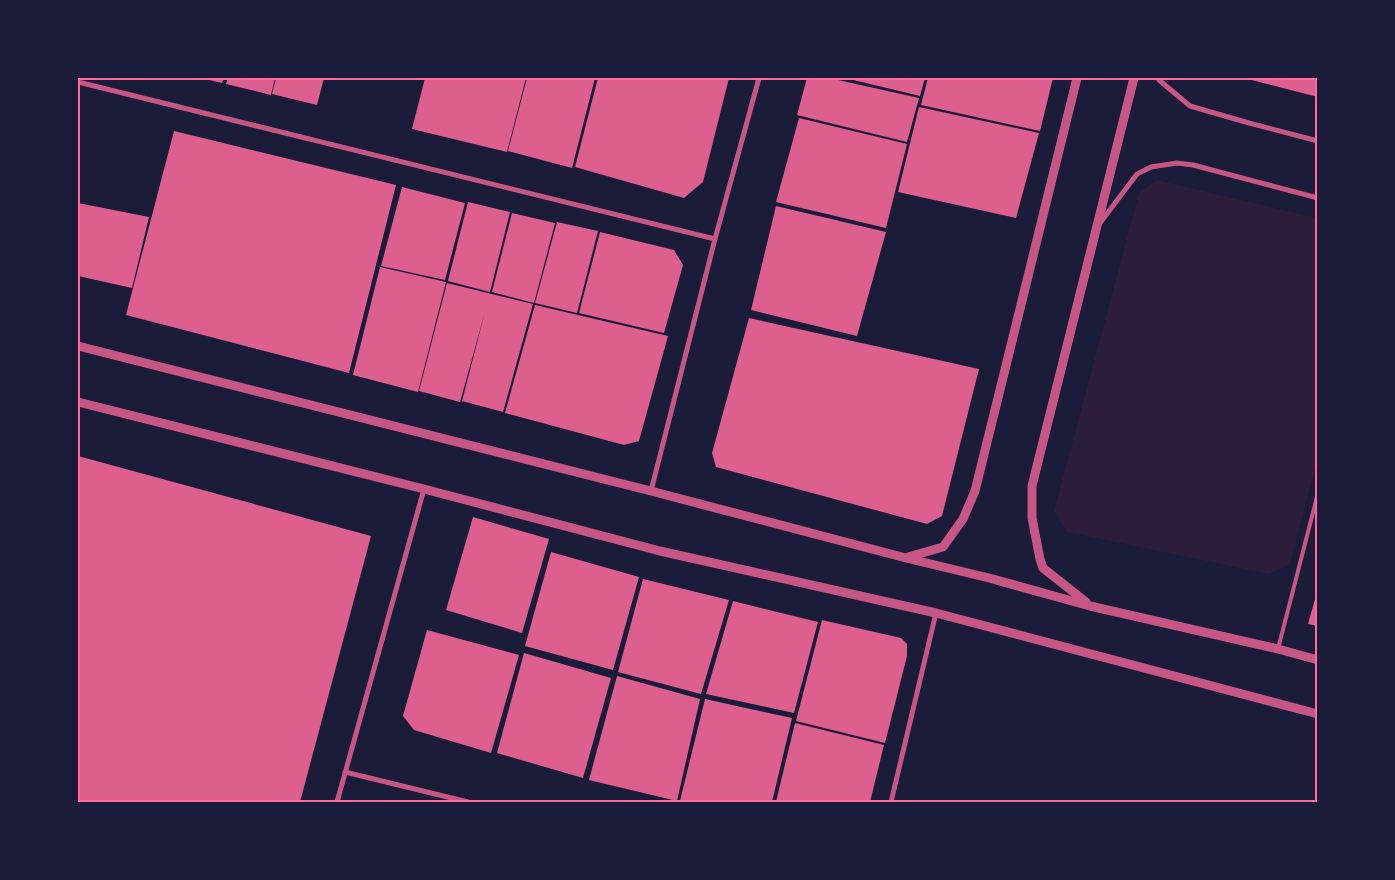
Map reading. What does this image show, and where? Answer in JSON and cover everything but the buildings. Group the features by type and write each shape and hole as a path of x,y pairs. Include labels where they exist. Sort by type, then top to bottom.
{"street":[{"path":"651,490 715,239 759,78"},
{"path":"906,558 943,547 963,519 975,490 1077,78"},
{"path":"1090,606 1043,568 1032,518 1032,486 1134,78"},
{"path":"1158,78 1190,106 1318,141"},
{"path":"78,82 715,239"},
{"path":"1095,230 1137,174 1151,167 1176,163 1192,165 1318,198"},
{"path":"78,346 651,490 1090,606 1318,660"},
{"path":"78,402 424,489 660,551 936,613 1318,714"},
{"path":"338,802 424,489"},
{"path":"891,802 936,613"},
{"path":"345,772 468,802"}],"lane":[{"path":"1278,649 1318,493"}],"shaded area":[{"path":"1157,180 1317,218 1317,460 1290,564 1269,574 1067,532 1054,511 1139,193"}]}
